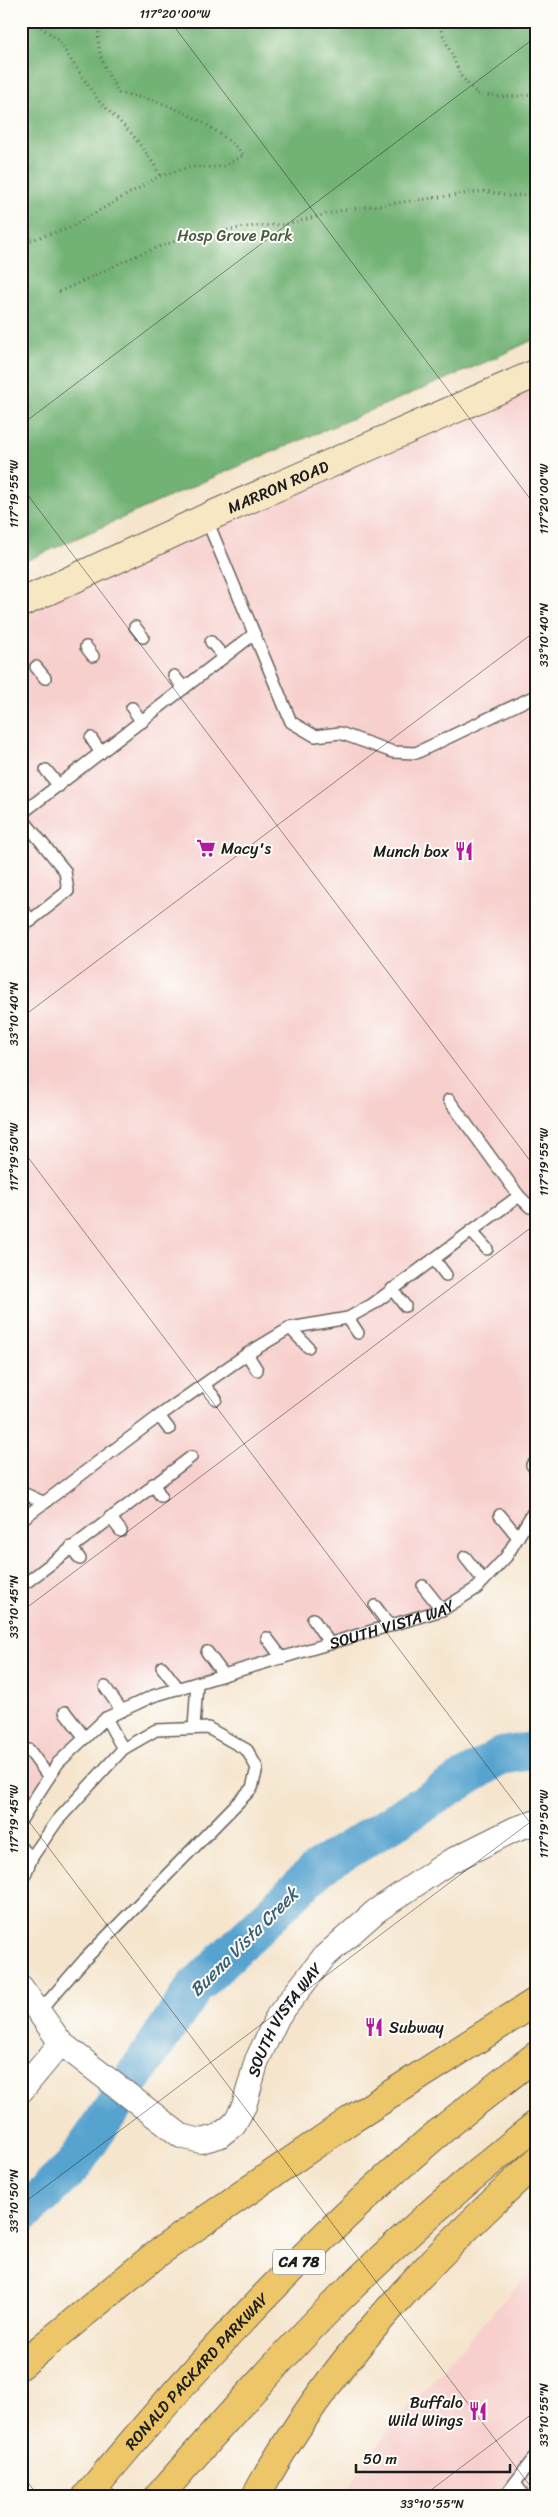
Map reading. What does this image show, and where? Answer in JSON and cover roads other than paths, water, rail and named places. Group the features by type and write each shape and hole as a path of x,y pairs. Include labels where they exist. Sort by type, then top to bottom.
{"highway":[{"path":"21,2365 174,2241 352,2119 537,2001"},
{"name":"RONALD PACKARD PARKWAY","path":"87,2496 148,2423 288,2272 430,2140 537,2055"},
{"path":"159,2496 242,2401 341,2297 486,2165 537,2124"},
{"path":"256,2496 296,2428 330,2380 393,2303 461,2231 537,2161"}],"main road":[{"name":"MARRON ROAD","path":"21,604 206,518 537,373"}],"street":[{"name":"SOUTH VISTA WAY","path":"21,1987 61,2043 181,2136 201,2141 219,2136 234,2124 244,2106 257,2060 278,2016 324,1957 376,1911 449,1862 515,1829 537,1822"},
{"path":"21,2091 61,2043"}],"lane":[{"path":"206,518 290,722 315,736 340,733 393,752 416,753 537,695"},
{"path":"21,907 26,924 68,891 66,870 21,816 254,634"},
{"path":"212,642 224,657"},
{"path":"36,667 45,678"},
{"path":"174,676 184,688"},
{"path":"132,708 142,722"},
{"path":"91,738 102,753"},
{"path":"46,770 59,786"},
{"path":"449,1100 519,1196 534,1208"},
{"path":"21,1520 159,1416 247,1354 290,1328 348,1318 392,1289 519,1196"},
{"path":"471,1231 486,1249"},
{"path":"434,1259 446,1275"},
{"path":"392,1289 405,1306"},
{"path":"348,1318 358,1334"},
{"path":"290,1328 308,1347"},
{"path":"247,1354 257,1370"},
{"path":"204,1386 216,1399"},
{"path":"159,1416 169,1428"},
{"path":"27,1582 152,1484 191,1457"},
{"path":"152,1484 161,1496"},
{"path":"21,1492 45,1502"},
{"name":"SOUTH VISTA WAY","path":"21,1820 58,1763 106,1718 153,1696 442,1610 477,1588 506,1557 537,1506"},
{"path":"500,1514 518,1537"},
{"path":"110,1517 121,1531"},
{"path":"71,1547 80,1559"},
{"path":"465,1557 483,1580"},
{"path":"423,1586 442,1610"},
{"path":"375,1606 390,1626"},
{"path":"312,1619 330,1644"},
{"path":"267,1638 282,1658"},
{"path":"207,1652 224,1675"},
{"path":"162,1667 179,1688"},
{"path":"194,1728 197,1683"},
{"path":"104,1687 122,1711"},
{"path":"65,1712 85,1738"},
{"path":"106,1718 123,1749"},
{"path":"21,1885 32,1857 57,1821 123,1749 156,1730 208,1728 247,1750 257,1768 252,1788 85,1959 39,2012"},
{"path":"29,1750 49,1777"},
{"path":"21,1848 32,1857"},
{"path":"505,2496 537,2454"},
{"path":"515,2483 524,2496"}],"waterway":[{"name":"Buena Vista Creek","path":"21,2216 73,2166 195,1987 320,1867 501,1756 537,1750"}],"place":[{"name":"Macy's","path":"206,848"},
{"name":"Munch box","path":"464,851"},
{"name":"Subway","path":"374,2027"},
{"name":"Buffalo Wild Wings","path":"478,2411"}],"park label":[{"name":"Hosp Grove Park","path":"235,235"}]}
